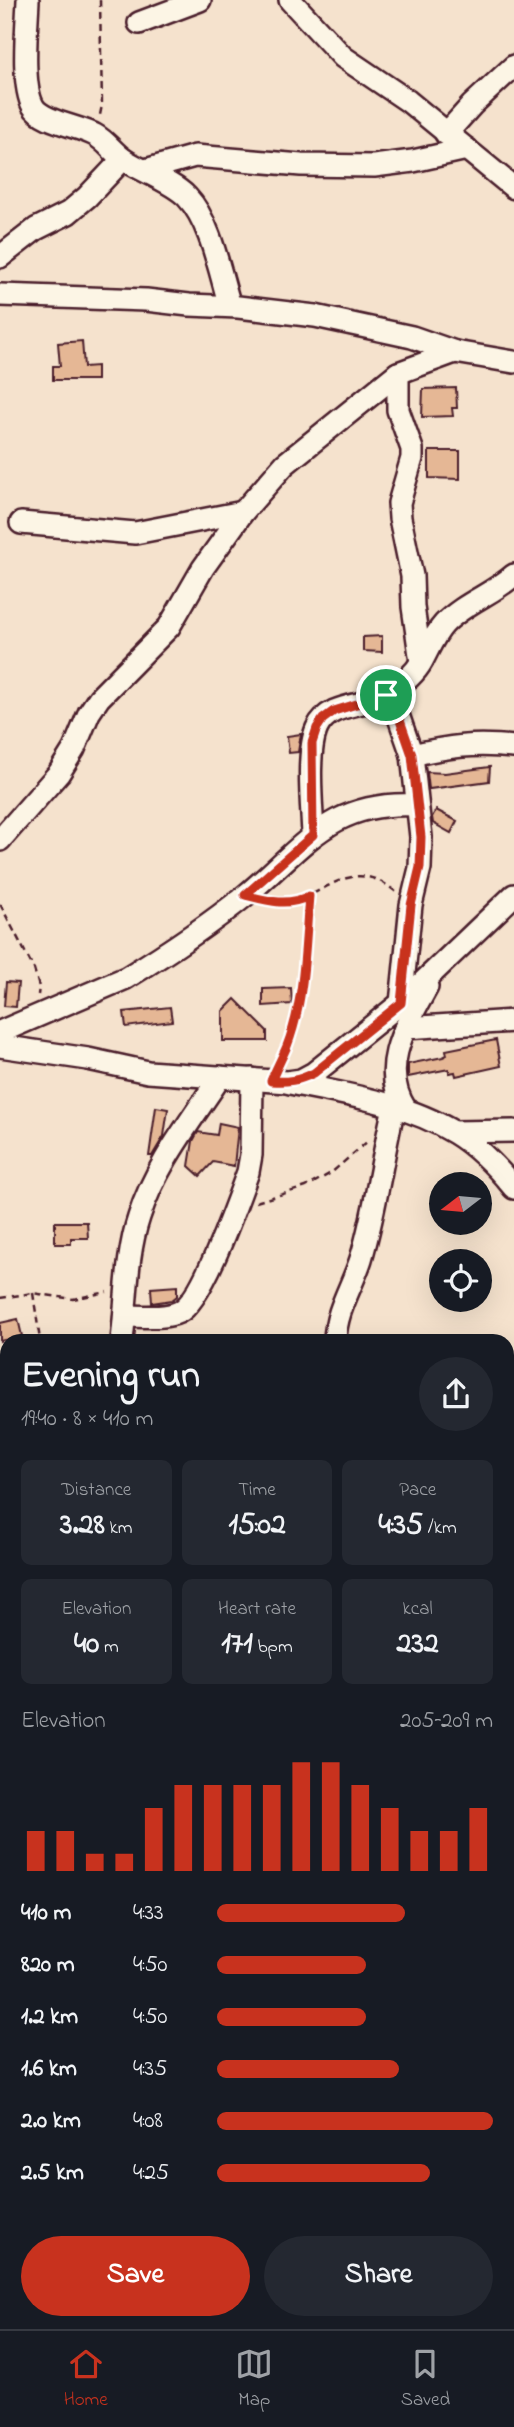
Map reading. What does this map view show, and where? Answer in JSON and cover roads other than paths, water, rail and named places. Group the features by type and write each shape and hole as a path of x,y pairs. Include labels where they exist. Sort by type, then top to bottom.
{"street":[{"path":"28,0 26,57 34,108 47,117 96,135 123,159 186,196 198,211 229,306"},
{"path":"139,23 200,0"},
{"path":"290,0 343,57 408,101 514,188"},
{"path":"446,134 472,105 514,66"},
{"path":"145,170 195,156 301,165 374,166 467,149"},
{"path":"0,257 36,229 68,213 123,159"},
{"path":"0,295 69,296 229,306 315,316 412,337 455,352 514,362"},
{"path":"0,839 59,773 99,698 169,627 203,568 243,512 285,464 398,373 455,352"},
{"path":"398,373 398,410 412,449 412,458 399,503 400,518 412,576 413,607 422,662"},
{"path":"21,523 135,533 243,512"},
{"path":"313,835 312,743 323,719 334,711 386,695 414,672 444,624 514,575"},
{"path":"386,695 396,709 412,755 421,837 420,867 411,905 401,1003"},
{"path":"412,755 476,744 514,747"},
{"path":"0,1032 126,978 245,895 313,835 345,817 373,806 416,805"},
{"path":"0,1046 88,1059 148,1072 270,1081 301,1080 314,1073 401,1003 514,895"},
{"path":"336,1334 338,1315 360,1262 372,1219 397,1114 399,1099 394,1066 398,1042 439,967"},
{"path":"405,1028 514,1021"},
{"path":"123,1334 138,1219 148,1191 220,1077"},
{"path":"270,1081 397,1114 454,1132 514,1131"},
{"path":"125,1316 178,1313 207,1273 248,1172 270,1081"},
{"path":"454,1132 499,1170 514,1188"}]}
